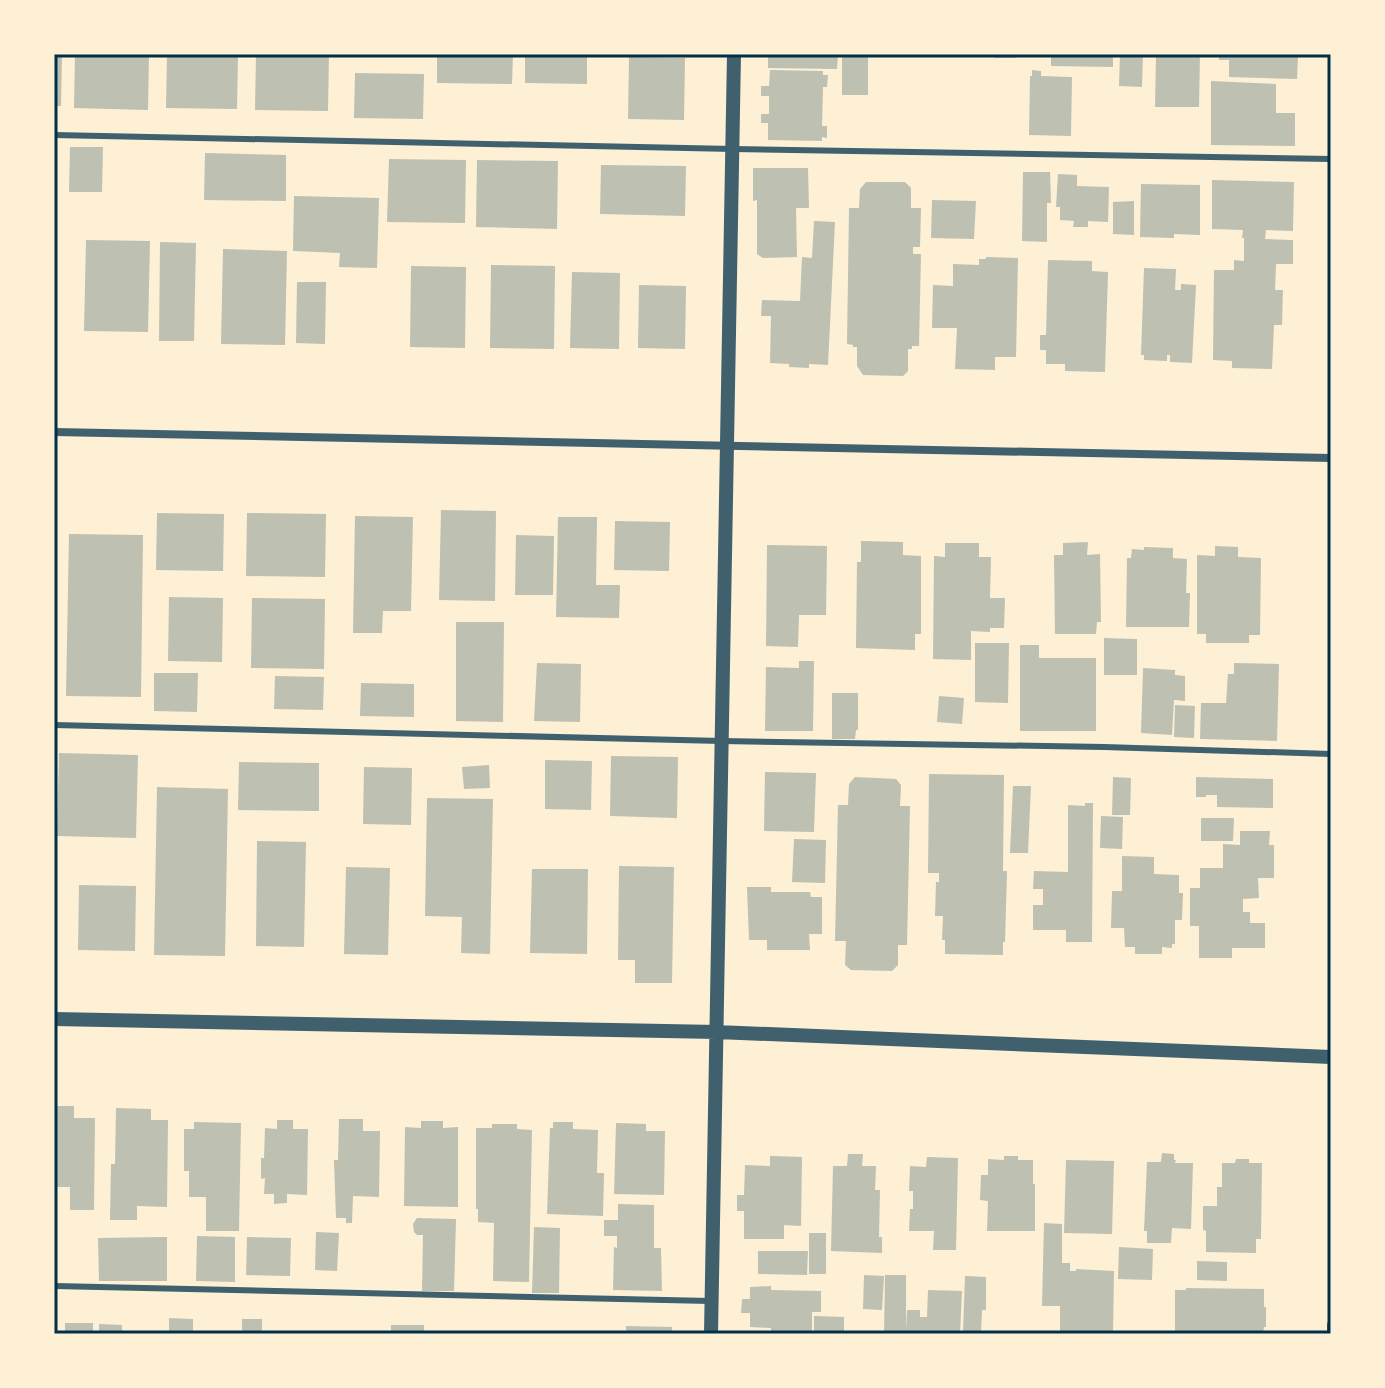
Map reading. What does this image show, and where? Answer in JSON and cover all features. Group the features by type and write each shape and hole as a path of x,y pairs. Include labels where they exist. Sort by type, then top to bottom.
{"street":[{"path":"711,1334 734,54"},
{"path":"54,432 1331,458"},
{"path":"54,1019 717,1032 1331,1057"},
{"path":"1331,1325 1331,1334"}],"lane":[{"path":"54,135 1331,159"},
{"path":"54,725 1331,754"},
{"path":"54,1286 712,1302"}],"building":[{"path":"54,54 62,54 61,106 54,106"},
{"path":"75,54 149,54 148,110 74,108"},
{"path":"167,54 238,54 237,109 166,108"},
{"path":"256,54 329,54 328,111 255,110"},
{"path":"437,54 513,54 512,84 437,83"},
{"path":"525,54 587,54 587,84 525,83"},
{"path":"768,54 838,54 837,69 768,68"},
{"path":"842,54 868,54 868,95 842,95"},
{"path":"995,54 1016,54 1016,58 994,58"},
{"path":"1051,54 1113,54 1113,67 1051,66"},
{"path":"1120,54 1143,54 1142,87 1119,86"},
{"path":"1200,54 1199,107 1155,107 1156,56"},
{"path":"1219,54 1298,56 1297,79 1229,77 1229,60 1219,60"},
{"path":"629,57 685,58 684,120 628,119"},
{"path":"770,70 823,71 823,75 828,75 827,87 823,87 822,126 827,126 827,138 822,137 822,141 768,140 768,123 761,123 761,114 769,114 769,96 761,96 761,86 769,86"},
{"path":"1032,70 1041,71 1041,76 1072,77 1071,136 1029,135"},
{"path":"355,73 424,74 423,119 354,118"},
{"path":"1211,81 1276,84 1276,113 1295,113 1295,146 1211,145"},
{"path":"70,147 103,147 102,192 69,192"},
{"path":"205,153 286,155 286,201 204,200"},
{"path":"389,159 466,160 465,223 387,222"},
{"path":"477,160 558,161 557,229 476,227"},
{"path":"601,165 686,166 685,216 600,214"},
{"path":"753,168 808,168 809,208 796,208 797,257 763,258 757,254 757,200 753,201"},
{"path":"1023,172 1050,172 1047,242 1022,241"},
{"path":"1058,174 1077,175 1077,186 1109,187 1108,222 1088,221 1088,227 1073,227 1074,221 1060,220 1060,207 1056,207"},
{"path":"1212,180 1294,182 1293,231 1266,230 1265,239 1293,240 1293,264 1276,264 1275,290 1283,290 1282,325 1274,325 1272,369 1232,368 1232,361 1213,360 1214,270 1234,270 1234,260 1244,261 1244,238 1243,230 1212,229"},
{"path":"866,182 905,182 911,188 911,208 921,208 920,247 913,247 913,254 921,254 919,346 908,349 908,371 903,376 863,375 857,366 857,347 847,344 849,208 859,208 860,189"},
{"path":"1141,184 1200,185 1200,235 1140,237"},
{"path":"294,196 379,198 377,268 339,267 340,253 293,251"},
{"path":"932,200 976,201 974,239 931,238"},
{"path":"1134,201 1134,235 1113,234 1113,202"},
{"path":"814,221 835,222 828,365 809,364 809,368 770,363 771,316 761,316 762,300 800,301 802,257 812,258"},
{"path":"86,240 150,241 148,332 84,331"},
{"path":"160,242 196,243 194,341 159,341"},
{"path":"223,249 287,251 285,345 221,344"},
{"path":"1018,258 1016,357 995,357 995,370 955,369 957,328 932,328 933,285 953,286 953,264 979,265 979,259"},
{"path":"1048,260 1092,261 1092,271 1108,272 1105,372 1065,371 1065,364 1046,364 1046,350 1040,350 1040,335 1046,335"},
{"path":"491,265 555,266 554,349 490,348"},
{"path":"411,266 466,267 465,348 410,347"},
{"path":"1144,268 1176,269 1175,290 1181,290 1181,284 1196,285 1192,363 1170,362 1170,355 1167,355 1167,361 1144,360 1144,355 1141,355"},
{"path":"572,272 620,273 619,349 570,348"},
{"path":"297,282 326,282 325,344 296,343"},
{"path":"639,285 686,286 685,349 638,348"},
{"path":"441,510 496,511 495,601 439,600"},
{"path":"157,513 224,514 223,571 156,570"},
{"path":"247,513 326,514 325,577 246,576"},
{"path":"355,516 413,517 411,611 383,611 382,633 353,633"},
{"path":"558,517 597,517 596,585 620,585 619,618 556,617"},
{"path":"615,521 670,522 669,571 614,570"},
{"path":"69,534 143,535 141,697 66,696"},
{"path":"516,535 554,536 553,595 515,595"},
{"path":"861,541 903,542 903,555 921,556 921,634 915,634 915,650 856,648 857,562 861,562"},
{"path":"1088,542 1087,555 1100,554 1101,622 1097,622 1096,634 1055,634 1054,555 1063,555 1063,543"},
{"path":"945,543 979,543 979,557 991,557 990,598 1005,598 1004,628 990,628 990,632 971,631 971,660 933,659 934,556 945,557"},
{"path":"767,545 827,546 826,615 799,615 798,647 766,646"},
{"path":"1215,546 1238,547 1238,557 1261,558 1260,635 1249,635 1249,643 1206,643 1206,634 1197,634 1197,555 1215,556"},
{"path":"1144,547 1173,548 1173,558 1187,559 1189,627 1126,627 1127,558 1131,558 1132,549 1144,550"},
{"path":"169,597 223,598 222,662 168,661"},
{"path":"252,598 325,599 324,669 251,668"},
{"path":"456,622 504,622 503,722 456,721"},
{"path":"1104,638 1137,639 1137,675 1104,675"},
{"path":"975,643 1009,643 1008,703 975,702"},
{"path":"1020,645 1039,645 1039,658 1096,658 1096,731 1020,731"},
{"path":"799,661 814,661 813,731 765,731 766,667 799,668"},
{"path":"537,663 581,664 580,722 534,721"},
{"path":"1234,663 1279,664 1277,741 1200,739 1201,703 1226,703 1228,674 1234,674"},
{"path":"1143,668 1175,670 1175,675 1185,676 1185,701 1174,700 1172,735 1141,733"},
{"path":"154,673 198,673 197,712 154,711"},
{"path":"275,676 324,677 323,710 274,709"},
{"path":"361,683 414,684 414,717 360,716"},
{"path":"832,693 858,693 858,730 855,739 832,739"},
{"path":"939,696 964,698 962,724 937,722"},
{"path":"1175,705 1195,706 1194,738 1174,737"},
{"path":"59,753 138,755 136,838 57,836"},
{"path":"611,756 678,757 677,818 610,816"},
{"path":"545,760 592,761 591,810 545,809"},
{"path":"239,762 319,763 319,811 238,810"},
{"path":"489,765 490,788 464,789 462,767"},
{"path":"364,767 412,768 411,825 363,824"},
{"path":"765,772 816,773 814,832 764,831"},
{"path":"929,774 1004,775 1003,871 1007,871 1003,955 945,954 943,916 935,916 939,873 928,873"},
{"path":"855,777 896,779 901,785 900,806 910,806 907,945 898,945 898,965 892,971 851,970 845,965 846,941 835,941 838,805 848,805 849,784"},
{"path":"1113,777 1131,778 1130,815 1112,815"},
{"path":"1196,777 1273,779 1273,808 1217,807 1217,795 1196,797"},
{"path":"1013,786 1031,786 1028,853 1010,853"},
{"path":"157,787 228,789 225,956 154,955"},
{"path":"427,798 493,799 490,954 461,953 462,917 425,916"},
{"path":"1085,803 1093,803 1092,942 1066,942 1066,930 1033,930 1033,905 1043,905 1043,889 1033,889 1034,871 1068,872 1068,805 1085,806"},
{"path":"1101,816 1123,817 1122,849 1100,848"},
{"path":"1201,818 1234,818 1233,841 1201,841"},
{"path":"1240,831 1270,831 1269,845 1274,845 1274,878 1258,878 1259,898 1243,899 1243,912 1250,912 1250,923 1265,923 1265,948 1232,948 1232,958 1199,958 1199,926 1190,926 1190,888 1200,888 1200,868 1223,868 1223,844 1240,845"},
{"path":"794,839 826,840 825,883 792,882"},
{"path":"257,841 306,842 304,947 256,946"},
{"path":"1122,856 1154,857 1154,874 1179,875 1179,893 1183,893 1182,920 1175,920 1175,944 1172,948 1162,947 1162,954 1135,954 1135,947 1125,947 1124,928 1111,928 1112,891 1122,891"},
{"path":"619,866 674,867 672,983 635,983 635,960 618,960"},
{"path":"346,867 390,868 388,955 344,954"},
{"path":"532,869 588,869 587,954 530,953"},
{"path":"79,885 136,886 135,951 78,950"},
{"path":"747,887 771,887 771,892 810,892 811,897 822,897 822,934 809,934 810,950 767,950 767,940 749,940"},
{"path":"54,1106 74,1106 74,1118 95,1118 94,1210 70,1210 70,1187 54,1187"},
{"path":"116,1108 151,1109 151,1120 168,1120 167,1207 137,1206 137,1220 110,1220"},
{"path":"339,1119 363,1119 363,1131 380,1131 379,1197 353,1196 352,1223 346,1223 346,1218 336,1218 334,1160 338,1160"},
{"path":"277,1120 293,1120 293,1129 308,1129 307,1195 287,1194 287,1203 274,1204 274,1194 264,1194 261,1158 264,1158 265,1128 277,1129"},
{"path":"421,1121 443,1121 443,1128 458,1127 458,1207 404,1206 405,1127 421,1128"},
{"path":"194,1122 241,1123 239,1231 206,1231 206,1197 189,1197 189,1171 184,1171 184,1129 194,1129"},
{"path":"553,1122 573,1122 573,1129 598,1130 597,1173 604,1173 603,1216 547,1214 550,1128 553,1128"},
{"path":"616,1123 646,1124 646,1131 665,1131 664,1195 614,1194"},
{"path":"492,1124 517,1124 517,1129 532,1130 529,1282 493,1281 494,1223 478,1222 476,1128 492,1128"},
{"path":"1162,1153 1174,1154 1175,1163 1193,1163 1191,1229 1172,1228 1171,1243 1147,1243 1147,1231 1144,1231 1147,1162 1161,1162"},
{"path":"848,1154 863,1154 862,1166 876,1166 875,1190 880,1190 879,1237 882,1237 882,1253 831,1251 833,1166 847,1166"},
{"path":"770,1156 802,1157 801,1226 784,1225 784,1239 744,1239 744,1211 737,1211 737,1195 744,1195 745,1165 770,1166"},
{"path":"1004,1156 1033,1160 1035,1231 987,1231 988,1201 980,1200 981,1175 988,1175 988,1159 1004,1160"},
{"path":"927,1157 958,1158 956,1250 933,1250 934,1231 909,1231 910,1209 913,1209 913,1191 909,1191 910,1166 926,1167"},
{"path":"1236,1159 1262,1163 1261,1239 1256,1239 1256,1253 1206,1252 1203,1206 1217,1206 1217,1187 1222,1187 1222,1163 1235,1163"},
{"path":"1066,1160 1114,1161 1112,1234 1064,1233"},
{"path":"618,1204 654,1205 654,1248 661,1248 662,1291 613,1290 617,1236 604,1236 604,1220 618,1220"},
{"path":"417,1218 456,1219 454,1291 422,1291 423,1235 414,1232 413,1224"},
{"path":"1044,1223 1062,1224 1062,1263 1070,1263 1070,1271 1114,1271 1113,1334 1060,1334 1060,1306 1042,1306"},
{"path":"534,1227 560,1228 559,1293 532,1293"},
{"path":"316,1232 339,1233 337,1271 315,1270"},
{"path":"809,1233 826,1233 826,1274 809,1274"},
{"path":"197,1236 235,1237 235,1282 196,1281"},
{"path":"167,1237 167,1281 99,1281 98,1238"},
{"path":"247,1237 291,1238 290,1276 246,1275"},
{"path":"1119,1247 1153,1249 1152,1280 1118,1279"},
{"path":"758,1251 808,1251 807,1275 758,1274"},
{"path":"1197,1261 1227,1262 1227,1281 1197,1280"},
{"path":"864,1275 884,1276 882,1310 863,1309"},
{"path":"885,1275 906,1275 906,1331 907,1310 920,1310 920,1317 927,1317 928,1290 962,1291 960,1334 884,1334"},
{"path":"965,1276 986,1277 986,1310 982,1310 981,1334 963,1334"},
{"path":"771,1286 771,1290 821,1291 821,1312 812,1312 812,1332 750,1327 750,1313 741,1313 742,1299 750,1299 750,1287"},
{"path":"1264,1289 1266,1327 1263,1334 1175,1334 1175,1290"},
{"path":"814,1316 844,1317 844,1334 814,1334"},
{"path":"169,1318 193,1319 193,1334 169,1334"},
{"path":"242,1319 262,1319 262,1334 242,1334"},
{"path":"65,1323 93,1323 93,1334 65,1334"},
{"path":"99,1324 122,1325 122,1334 99,1334"},
{"path":"391,1325 424,1325 424,1334 391,1334"},
{"path":"626,1326 672,1327 672,1334 626,1334"}]}
